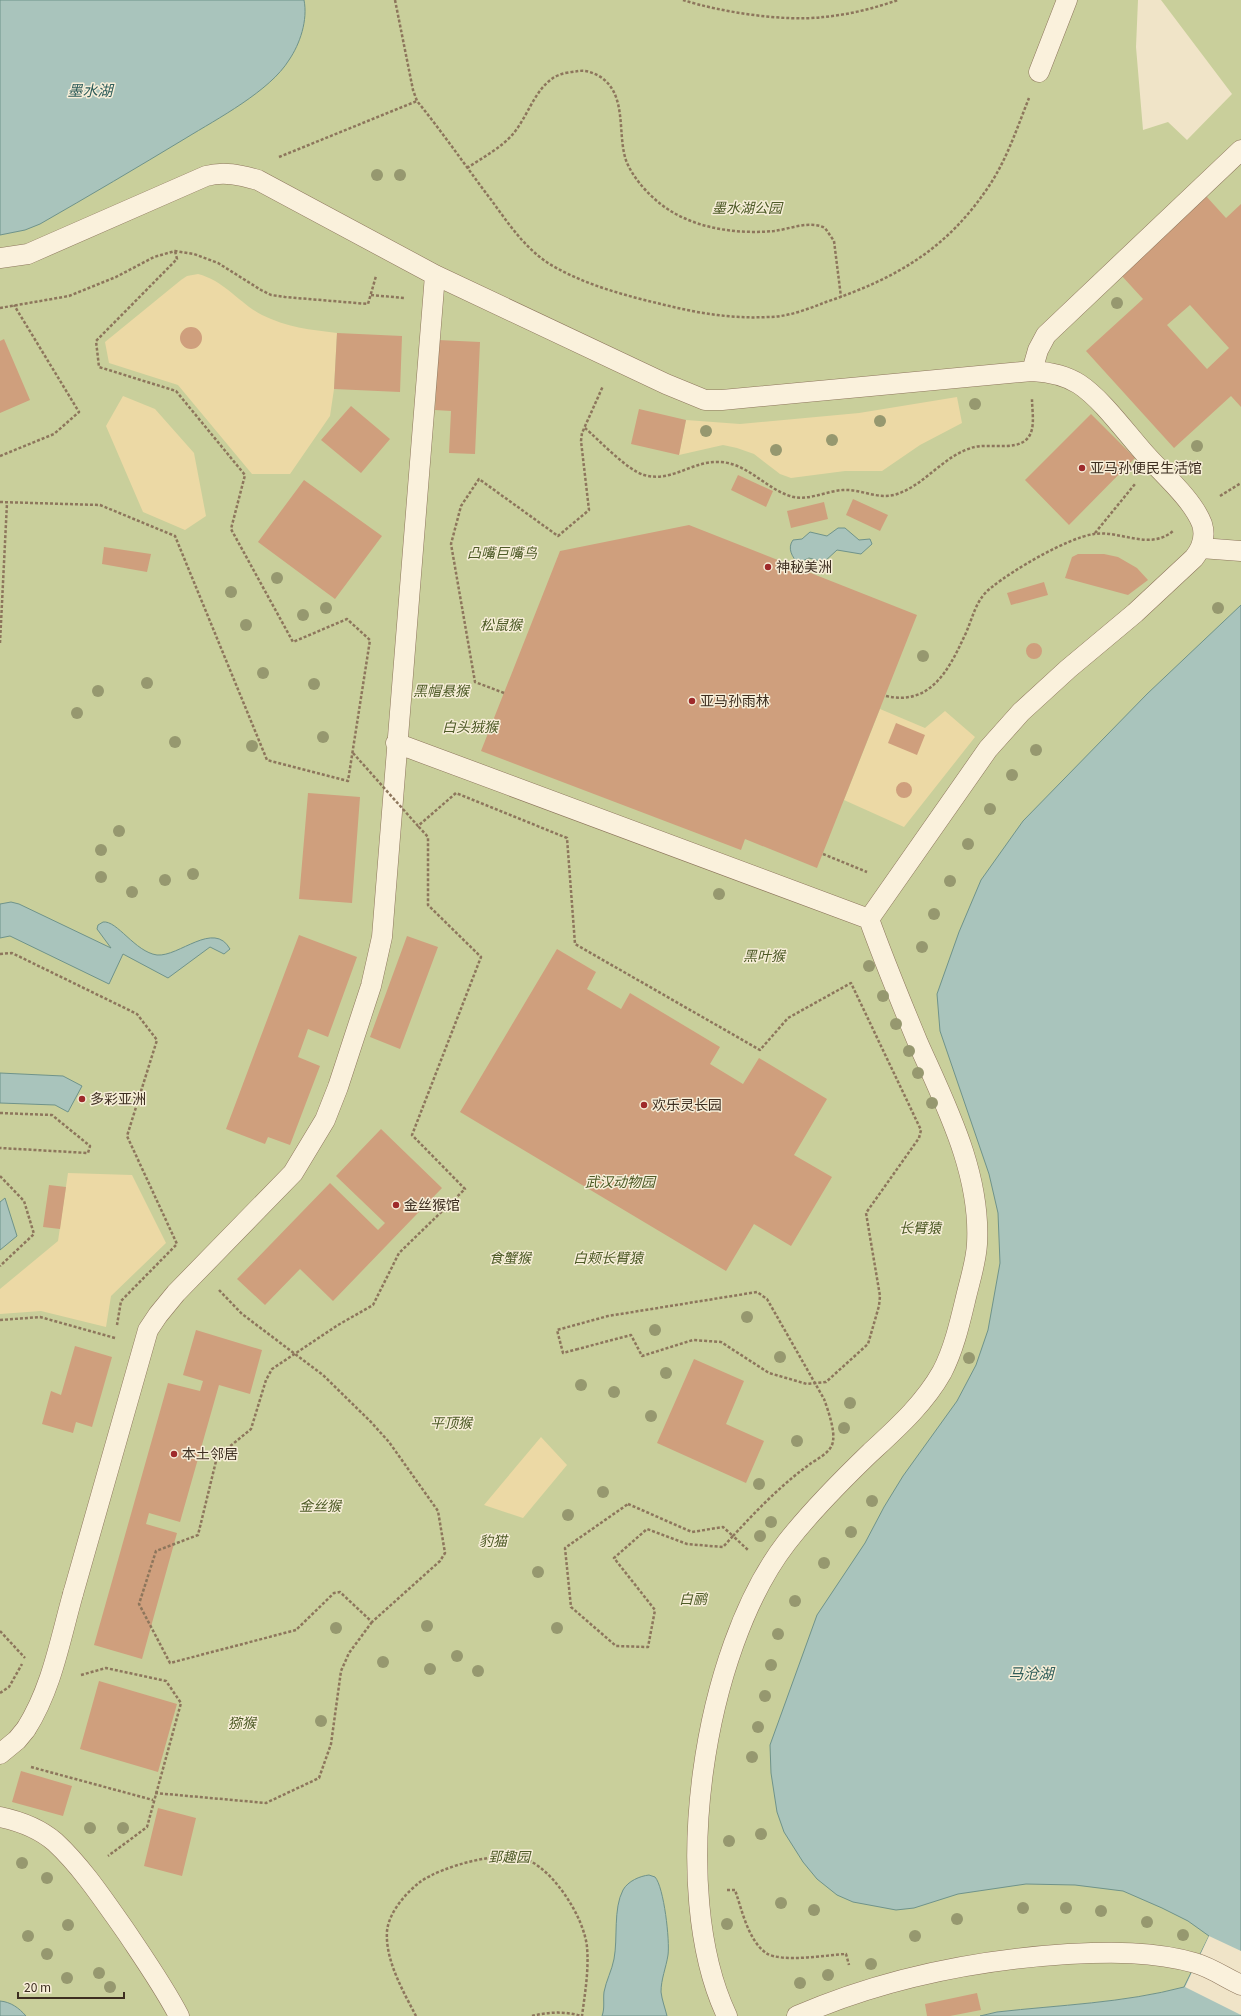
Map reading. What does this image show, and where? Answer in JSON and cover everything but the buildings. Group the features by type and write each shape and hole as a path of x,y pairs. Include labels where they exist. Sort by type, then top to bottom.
{"lane":[{"path":"1039,72 1067,0"},
{"path":"1032,370 1038,350 1046,335 1241,150"},
{"path":"0,258 28,254 206,176 216,173 237,174 258,180 435,275 666,384 705,400 722,400 1032,370 1062,376 1080,385 1091,393 1196,513 1203,530 1201,548 1194,558 1158,592 1068,669 1027,707 988,749 869,919"},
{"path":"3,1752 26,1729 43,1698 49,1683 148,1330 176,1293 293,1173 325,1120 338,1087 371,986 382,937 389,863 396,743 435,275"},
{"path":"1201,548 1241,551"},
{"path":"396,743 869,919 890,978 956,1130 973,1186 978,1217 977,1249 960,1321 943,1370 931,1388 903,1422 834,1488 787,1542 764,1574 727,1664 716,1705 702,1776 697,1838 702,1930 712,1970 727,2016"},
{"path":"0,1817 31,1827 54,1842 84,1874 141,1954 179,2016"},
{"path":"797,2016 855,1995 921,1976 983,1963 1036,1956 1116,1952 1149,1955 1196,1963 1241,1986"}],"path":[{"path":"395,0 413,90 417,101 518,237 547,262 576,278 632,297 703,314 770,318 798,312 840,298 888,278 910,266 930,252 961,222 989,186 1006,158 1039,72"},
{"path":"683,0 731,12 808,18 823,18 882,6 898,0"},
{"path":"467,168 505,142 526,115 539,91 548,82 555,77 573,72 585,71 593,73 602,78 614,93 620,116 627,161 636,177 654,197 674,213 717,228 757,232 810,225 825,228 834,241 840,298"},
{"path":"237,174 417,101"},
{"path":"0,308 69,296 116,277 154,258 175,251 194,254 218,263 271,295 368,304 383,248"},
{"path":"0,502 100,505 174,536 267,760 348,781 370,640 347,619 293,642 231,530 245,474 176,391 99,367 96,341 177,259 175,251"},
{"path":"371,294 432,301"},
{"path":"0,456 54,434 80,412 14,305"},
{"path":"504,693 475,682 451,544 461,506 479,479 558,536 589,510 581,441 585,428 604,385 606,356"},
{"path":"585,428 624,462 643,474 659,477 668,476 712,462 721,462 731,464 749,472 779,492 792,497 812,497 843,490 853,490 879,496 894,495 906,490 947,460 970,448 982,445 1016,446 1026,439 1030,435 1032,426 1032,370"},
{"path":"1095,534 1152,462"},
{"path":"0,643 7,503"},
{"path":"886,696 899,699 914,697 925,692 937,681 964,636 976,606 993,586 1061,545 1095,534 1153,540 1169,535 1196,513"},
{"path":"0,580 3,575"},
{"path":"353,753 428,837 428,905 480,957 412,1134 465,1189 399,1254 373,1305 338,1325 272,1369 266,1380 251,1429 217,1457 198,1535 156,1551 139,1604 170,1663 296,1630 334,1593 340,1592 372,1622"},
{"path":"418,826 456,793 567,838 575,944 760,1050 788,1018 851,983 921,1130 919,1138 866,1213 880,1296 879,1306 868,1344 826,1382 807,1384 769,1373 721,1342 693,1340 642,1356 631,1335 563,1353 557,1330 608,1316 757,1292 767,1299 824,1400 829,1411 833,1441 830,1449 795,1475 758,1509 733,1536 723,1547 687,1544 647,1529 614,1558 655,1610 648,1647 616,1646 571,1607 565,1548 628,1504 692,1532 724,1527 733,1536 770,1566"},
{"path":"823,854 893,884"},
{"path":"0,954 12,953 136,1014 157,1040 127,1136 177,1244 122,1301 115,1338 40,1317 0,1320"},
{"path":"0,1113 52,1115 90,1146 88,1153 0,1148"},
{"path":"0,1176 24,1201 34,1234 0,1266"},
{"path":"155,1793 266,1803 320,1778 331,1744 341,1671 349,1653 372,1622 440,1561 445,1553 438,1511 382,1433 323,1375 242,1314 199,1270"},
{"path":"0,1631 25,1658 31,1661"},
{"path":"0,1693 9,1687 25,1658"},
{"path":"78,1676 106,1668 166,1681 181,1703 155,1793 147,1827 84,1874"},
{"path":"3,1752 23,1764 154,1800"},
{"path":"416,2016 401,1986 388,1944 387,1930 392,1915 405,1896 421,1882 440,1872 470,1862 513,1856 530,1860 547,1872 562,1889 578,1918 587,1946 587,1977 581,2016 552,2012 532,2016"},
{"path":"699,1891 735,1890 749,1930 757,1944 767,1953 777,1957 846,1954 855,1995"}],"green space":[{"name":"武汉动物园","path":"0,0 1138,0 1136,47 1143,130 1168,122 1187,140 1232,94 1161,0 1241,0 1241,2015 1185,1987 1139,1997 997,2012 980,2016 0,2016"}],"sand":[{"path":"198,274 208,277 224,287 246,305 271,319 299,327 337,333 334,389 330,416 290,474 252,474 178,385 109,363 105,342 181,280 187,276"},
{"path":"123,396 155,409 194,453 206,516 185,530 143,512 106,426"},
{"path":"957,397 962,423 920,445 882,471 845,471 791,478 780,474 754,454 723,445 679,455 686,420 740,424 859,413"},
{"path":"880,709 925,728 945,711 975,737 904,827 844,800"},
{"path":"68,1173 132,1175 166,1243 111,1296 106,1327 41,1311 0,1314 0,1289 58,1241"},
{"path":"541,1437 567,1465 523,1518 484,1505"}],"water":[{"name":"墨水湖","path":"0,0 304,0 305,16 300,39 289,60 269,83 242,104 40,224 25,230 0,235"},
{"path":"838,528 845,528 859,540 870,539 872,544 861,554 837,550 824,562 809,558 798,563 794,558 790,549 793,540 802,539 810,532 827,536"},
{"name":"马沧湖","path":"1241,605 1241,2016 980,2016 997,2012 1138,1997 1184,1987 1209,1936 1188,1921 1123,1891 1075,1885 1026,1884 958,1894 914,1908 896,1910 853,1902 837,1895 817,1879 803,1862 784,1832 777,1812 771,1773 770,1745 817,1615 865,1543 884,1507 903,1476 957,1401 976,1365 988,1330 1000,1263 998,1213 989,1174 940,1031 937,994 959,932 981,880 1023,821 1147,694"},
{"path":"11,902 19,904 111,948 97,929 98,925 103,922 114,926 134,943 149,953 157,955 166,954 206,939 215,938 223,941 230,949 224,954 210,947 168,978 123,954 109,984 10,936 0,938 0,904"},
{"path":"0,1073 63,1076 82,1086 68,1112 55,1105 0,1103"},
{"path":"5,1198 17,1236 0,1250 0,1202"},
{"path":"649,1875 655,1877 658,1883 666,1914 668,1955 661,1992 667,2016 602,2016 604,2007 604,1992 614,1959 617,1915 620,1898 623,1890 628,1884 642,1876"},
{"path":"0,2001 8,2003 21,2010 26,2016 0,2016"}],"pier":[{"path":"1209,1936 1241,1951 1241,2015 1185,1987"}],"place":[{"name":"亚马孙便民生活馆","path":"1082,468"},
{"name":"神秘美洲","path":"768,567"},
{"name":"亚马孙雨林","path":"692,701"},
{"name":"多彩亚洲","path":"82,1099"},
{"name":"欢乐灵长园","path":"644,1105"},
{"name":"金丝猴馆","path":"396,1205"},
{"name":"本土邻居","path":"174,1454"}],"park label":[{"name":"墨水湖公园","path":"747,208"},
{"name":"凸嘴巨嘴鸟","path":"502,553"},
{"name":"松鼠猴","path":"501,625"},
{"name":"黑帽悬猴","path":"441,691"},
{"name":"白头狨猴","path":"470,727"},
{"name":"黑叶猴","path":"764,956"},
{"name":"长臂猿","path":"920,1228"},
{"name":"食蟹猴","path":"510,1258"},
{"name":"白颊长臂猿","path":"608,1258"},
{"name":"平顶猴","path":"451,1423"},
{"name":"金丝猴","path":"320,1506"},
{"name":"豹猫","path":"493,1541"},
{"name":"白鹂","path":"693,1599"},
{"name":"猕猴","path":"242,1723"},
{"name":"郢趣园","path":"509,1857"}]}
